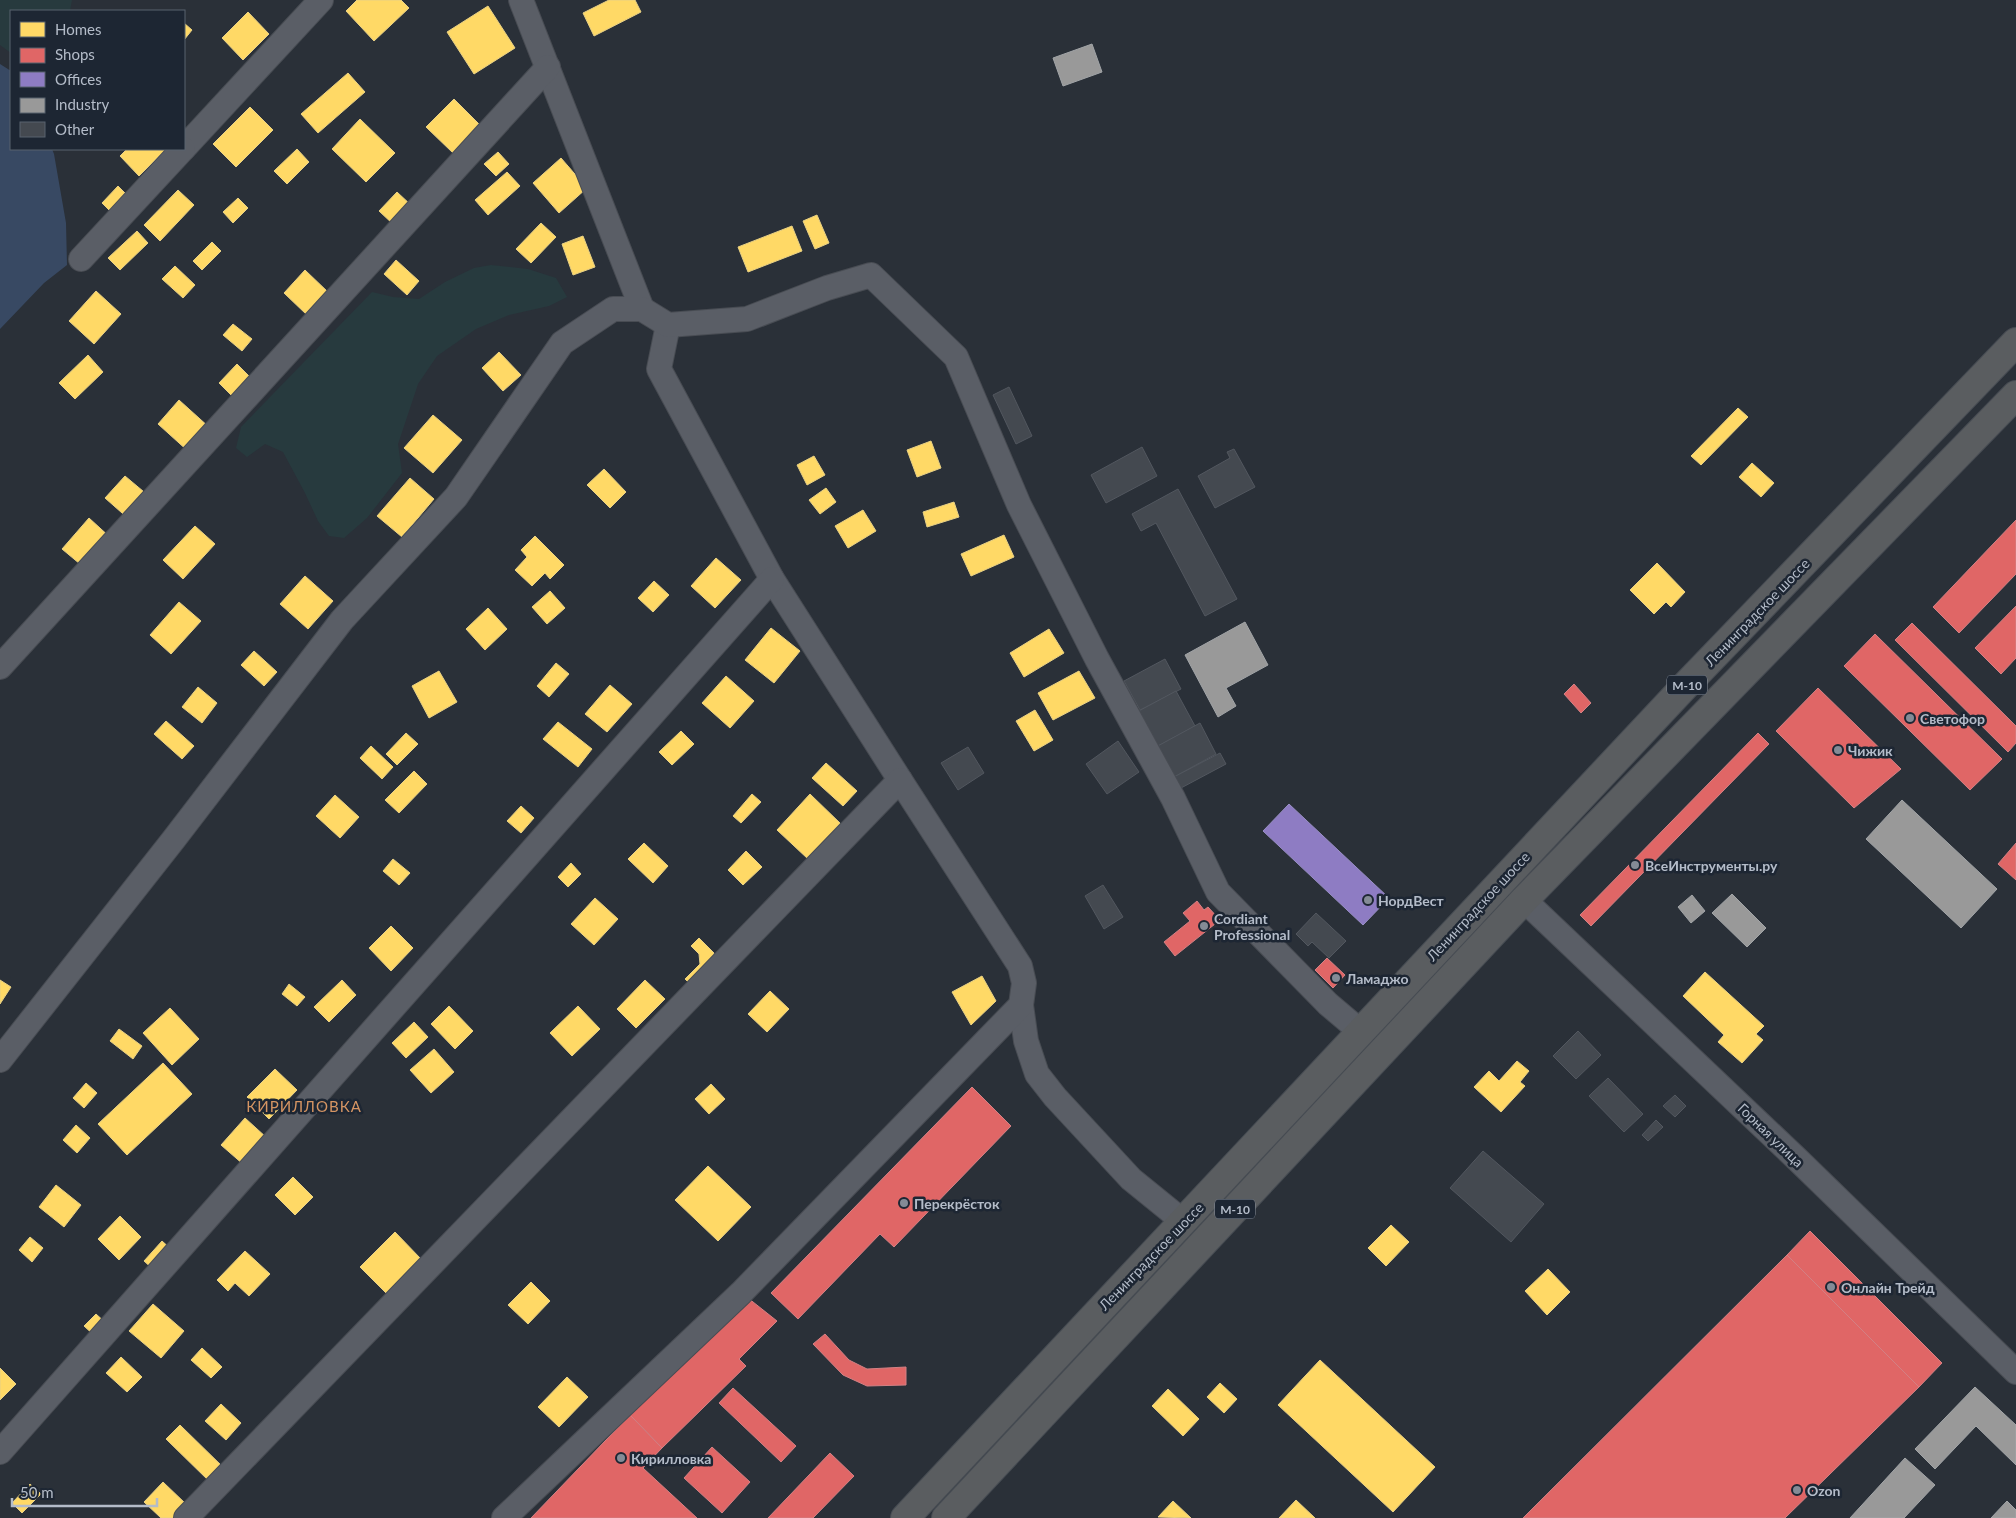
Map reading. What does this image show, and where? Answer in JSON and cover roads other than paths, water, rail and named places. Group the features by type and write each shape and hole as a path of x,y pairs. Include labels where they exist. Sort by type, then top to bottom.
{"highway":[{"name":"Ленинградское шоссе","path":"905,1518 1686,685 2016,342"},
{"name":"Ленинградское шоссе","path":"946,1518 1524,900 2016,395"}],"street":[{"path":"185,146 321,0"},
{"path":"522,0 642,309"},
{"path":"0,667 548,67"},
{"path":"81,259 181,150"},
{"path":"0,1060 342,620 456,497 562,343 613,309 642,309 668,325 747,319 827,288 871,275 956,357 1019,505 1097,659 1173,798 1218,892 1328,1004 1360,1031"},
{"path":"668,325 659,369 772,579 1020,966 1024,983 1021,1005 1026,1041 1037,1074 1055,1098 1131,1179 1184,1222"},
{"path":"0,1452 772,579"},
{"path":"186,1518 900,780"},
{"name":"Горная улица","path":"1524,900 1798,1160 2016,1372"},
{"path":"504,1518 741,1293 1021,1005"}],"water":[{"path":"0,64 10,70 10,150 52,150 54,154 66,223 67,265 44,283 0,329"}],"place":[{"name":"Светофор","path":"1910,718"},
{"name":"Чижик","path":"1838,750"},
{"name":"ВсеИнструменты.ру","path":"1635,865"},
{"name":"НордВест","path":"1368,900"},
{"name":"Cordiant Professional","path":"1204,926"},
{"name":"Ламаджо","path":"1336,978"},
{"name":"Перекрёсток","path":"904,1203"},
{"name":"Онлайн Трейд","path":"1831,1287"},
{"name":"Кирилловка","path":"621,1458"},
{"name":"Ozon","path":"1797,1490"}],"district":[{"name":"КИРИЛЛОВКА","path":"304,1106"}]}
